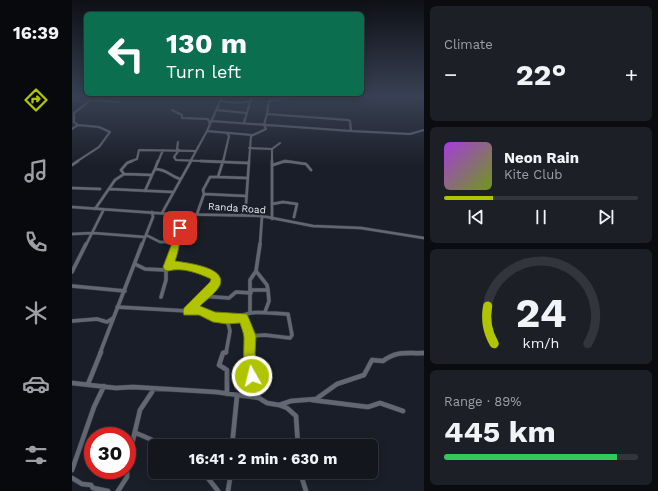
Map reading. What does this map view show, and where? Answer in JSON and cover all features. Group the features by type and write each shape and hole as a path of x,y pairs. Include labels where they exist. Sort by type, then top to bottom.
{"street":[{"path":"74,120 74,122 78,125"},
{"path":"162,213 207,131 211,120"},
{"path":"207,131 252,134 265,130 265,120"},
{"path":"347,120 350,121 351,130"},
{"path":"210,123 244,123 410,134 424,130"},
{"path":"72,129 78,125 99,127 110,132 105,140 92,152 72,165"},
{"path":"218,178 217,176 220,173 229,136 227,133"},
{"path":"242,215 246,196 249,148 252,134"},
{"path":"178,142 177,149 179,150"},
{"path":"249,148 272,149 280,143"},
{"path":"272,149 272,219"},
{"path":"124,174 122,169 128,162 137,159 139,150 196,151"},
{"path":"146,191 163,150"},
{"path":"179,150 174,157 176,160 248,163"},
{"path":"273,165 287,161 308,164 311,170"},
{"path":"155,170 166,170 172,176 180,179"},
{"path":"95,209 110,189 116,178 124,174 152,175"},
{"path":"197,214 204,194 203,187 210,177 247,178"},
{"path":"72,188 100,189"},
{"path":"110,189 173,192"},
{"path":"204,194 246,196"},
{"path":"272,204 284,202 297,204 294,217"},
{"name":"Randa Road","path":"72,207 182,214 262,216 313,226 361,228 424,238"},
{"path":"72,272 104,209"},
{"path":"88,384 153,217 152,212"},
{"path":"161,297 166,280 167,269 176,242 177,233 181,225 182,214"},
{"path":"250,313 250,280 256,271 261,248 262,216"},
{"path":"72,234 93,233 145,236 152,240 170,243 176,242"},
{"path":"177,233 194,237"},
{"path":"135,264 143,269 167,269"},
{"path":"167,269 171,264 200,269 216,277 215,284 201,296 188,311"},
{"path":"256,271 267,285 269,301 265,312"},
{"path":"72,286 125,291"},
{"path":"201,296 229,298 236,292 268,290"},
{"path":"118,307 188,311 199,310 208,313 213,317 227,319 243,317 250,313 265,312 288,314 292,335 290,338 265,335 250,336"},
{"path":"243,317 250,336 250,366 260,398"},
{"path":"72,321 97,319 107,322 113,318"},
{"path":"227,319 230,326 228,343 226,353 223,353 219,365 227,370 227,394"},
{"path":"312,400 338,384 364,375 372,360 379,362 386,361 394,354 424,353"},
{"path":"72,382 104,386 227,394 260,398 267,403 279,405 292,410 296,414 298,439"},
{"path":"72,470 94,406 104,386"},
{"path":"150,439 136,433 140,410 152,392 152,389"},
{"path":"233,439 237,396"},
{"path":"279,405 291,401 312,400 368,407 380,403 403,411"},
{"path":"72,478 82,484 108,491"},
{"path":"118,491 126,479"},
{"path":"209,479 218,491"},
{"path":"228,491 230,479"},
{"path":"302,479 306,491"}],"route":[{"path":"180,228 177,233 176,246 168,267 171,264 200,269 216,277 215,284 201,296 188,311 199,310 208,313 213,317 227,319 243,317 250,336 249,353 252,376"}]}
